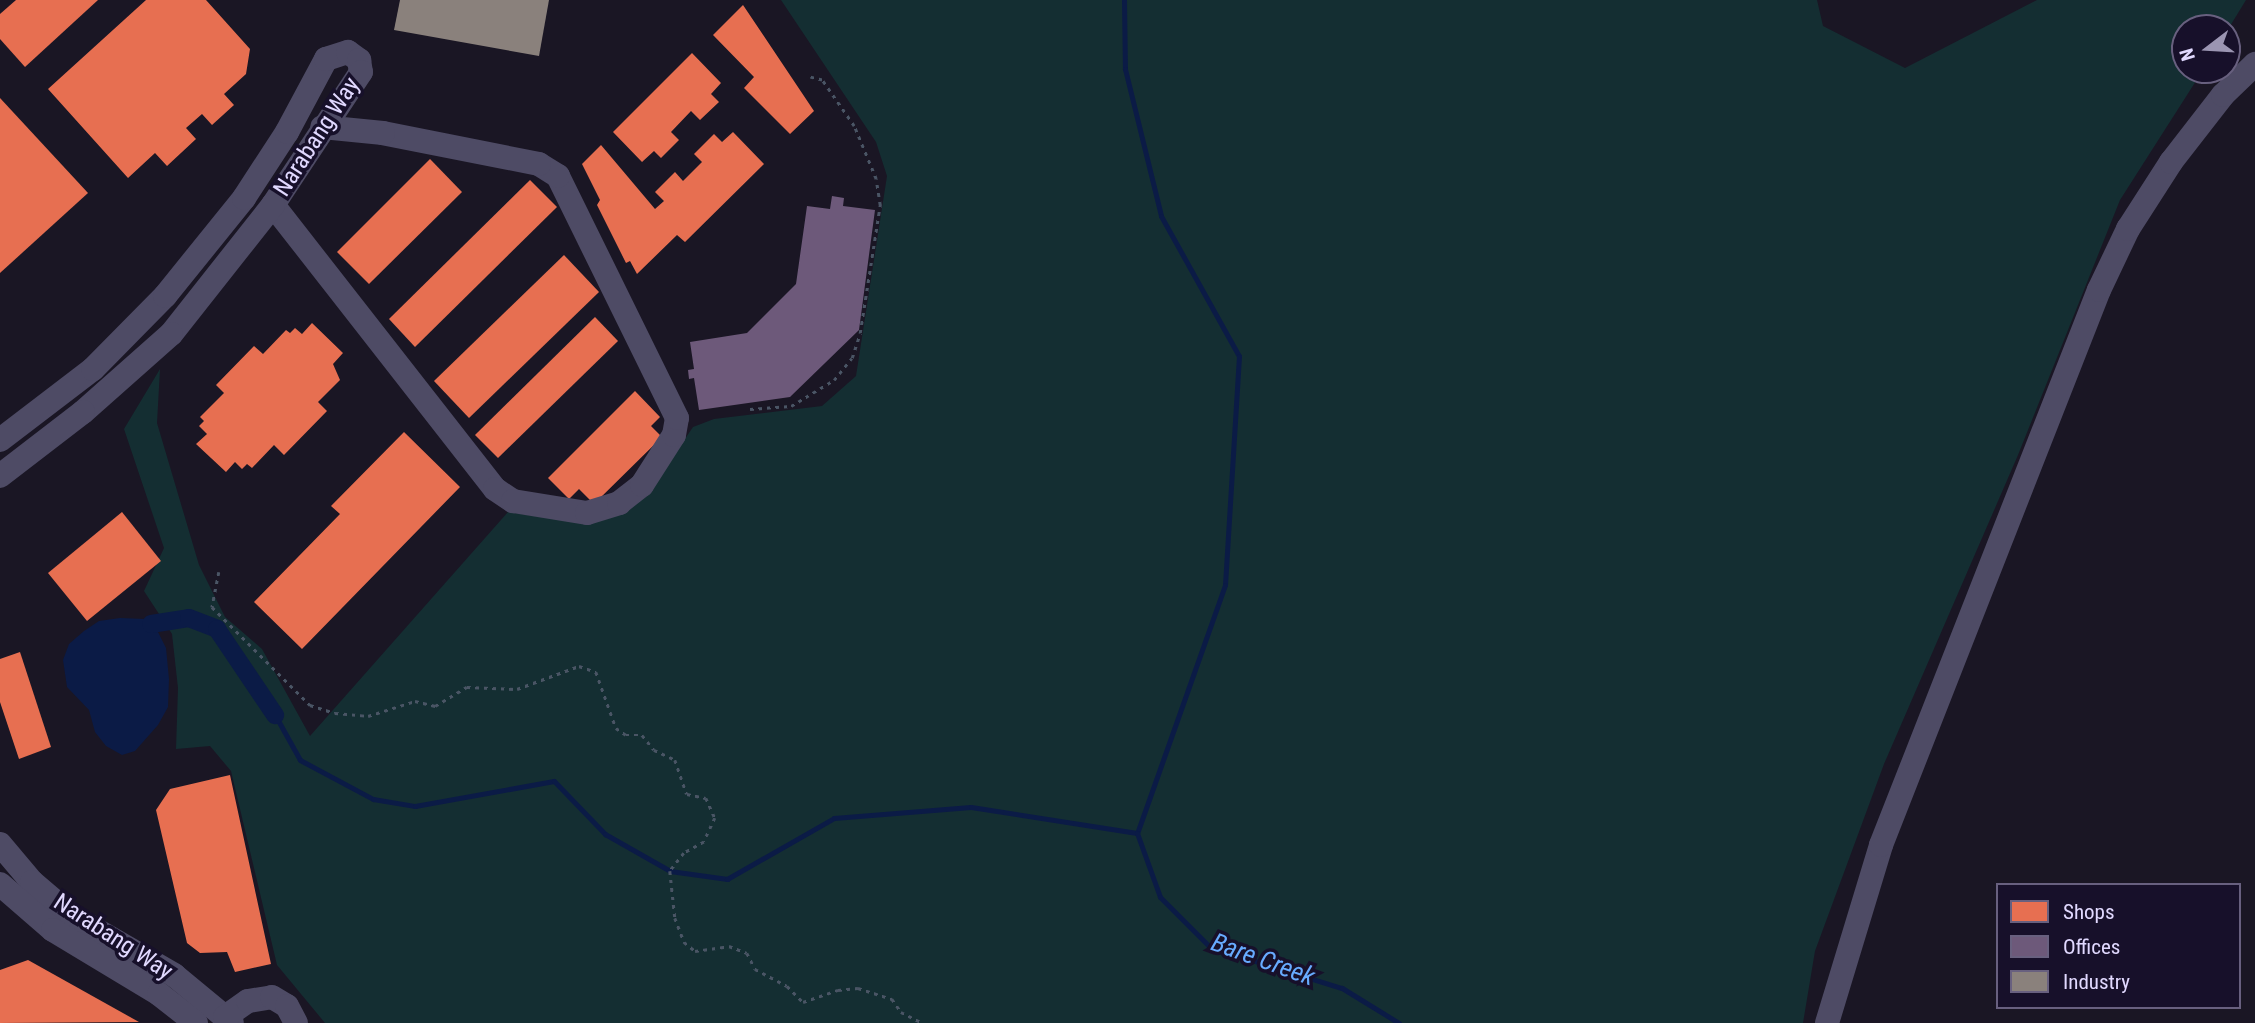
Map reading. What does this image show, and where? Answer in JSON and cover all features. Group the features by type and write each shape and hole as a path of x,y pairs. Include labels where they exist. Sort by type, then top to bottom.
{"street":[{"name":"Narabang Way","path":"0,440 93,369 165,296 244,198 287,132 326,60 348,52 359,60 361,72 322,127 273,205 171,334 83,412 0,476"},
{"path":"1828,1023 1881,845 2099,290 2128,229 2171,162 2223,95 2255,64"},
{"path":"273,205 495,489 513,501 587,513 619,503 642,485 674,435 677,418 558,176 539,164 383,133 322,127"},
{"name":"Narabang Way","path":"0,844 32,882 72,916 174,975 228,1020"},
{"name":"Narabang Way","path":"0,884 52,930 159,994 196,1023"},
{"path":"228,1020 248,1001 272,997 287,1006 296,1023"}],"path":[{"path":"750,409 791,406 834,380 852,358 860,332 880,205 876,179 854,126 822,80 810,76"},
{"path":"219,572 212,607 310,705 335,713 368,716 415,701 435,706 467,687 517,689 579,666 596,672 616,728 626,735 642,735 654,750 675,760 687,794 706,798 715,818 704,842 684,853 670,871 676,918 684,942 695,951 729,946 747,953 755,969 787,986 803,1002 838,990 858,988 892,999 901,1012 923,1023"}],"green space":[{"path":"781,0 1817,0 1823,26 1905,68 2037,0 2246,0 2237,14 2171,14 2171,84 2194,84 2120,200 2018,455 1884,764 1815,951 1803,1023 325,1023 277,965 231,771 210,746 176,749 178,688 172,634 144,591 164,548 124,429 160,369 157,423 199,565 225,617 262,649 310,736 508,512 588,524 649,492 693,427 714,419 822,406 856,376 887,176 876,142"}],"water":[{"path":"145,619 157,630 166,648 169,679 168,707 158,725 135,751 122,755 106,746 95,732 89,710 67,687 63,660 69,644 84,631 99,621"}],"building: Shops":[{"path":"16,0 98,0 25,67 0,39 0,14"},
{"path":"146,0 206,0 250,49 246,74 224,94 234,105 212,125 202,114 186,128 196,139 167,166 155,153 128,178 48,89"},
{"path":"743,5 814,111 790,134 744,88 754,77 713,35"},
{"path":"692,53 721,83 711,94 719,102 700,120 691,111 671,132 679,140 661,158 654,151 642,162 613,132"},
{"path":"0,98 88,193 0,273"},
{"path":"733,132 764,164 685,242 677,235 637,274 630,261 626,263 597,205 600,200 582,164 601,145 655,209 664,201 655,192 675,172 683,181 702,162 694,154 714,134 722,142"},
{"path":"430,159 462,192 369,284 337,252"},
{"path":"530,180 557,207 415,347 389,319"},
{"path":"564,255 599,292 469,418 434,381"},
{"path":"595,317 618,341 498,458 475,435"},
{"path":"312,323 343,353 333,364 340,380 318,402 327,411 284,455 274,445 252,468 247,464 242,469 235,462 226,472 196,444 207,434 199,426 204,421 200,417 224,393 216,385 254,346 263,354 286,330 290,333 295,328 302,334"},
{"path":"635,391 660,417 651,426 662,437 594,504 579,489 569,499 548,478"},
{"path":"404,432 460,487 302,649 254,602 340,514 331,506"},
{"path":"122,512 161,561 87,621 48,573"},
{"path":"20,652 51,747 19,759 0,702 0,659"},
{"path":"230,775 271,964 235,972 227,952 200,953 187,943 156,810 170,789"},
{"path":"28,960 139,1022 0,1023 0,970"}],"building: Offices":[{"path":"832,196 844,198 843,206 875,210 859,330 790,397 699,410 694,378 689,379 688,370 694,369 690,342 747,333 796,284 807,206 830,209"}],"building: Industry":[{"path":"400,0 549,0 539,56 394,30"}],"waterway":[{"path":"1124,0 1125,69 1161,216 1239,356 1225,585 1137,833"},
{"path":"151,624 189,618 217,629 275,715"},
{"path":"275,715 300,760 373,799 415,806 554,781 605,834 670,871 727,879 834,818 971,807 1137,833"},
{"name":"Bare Creek","path":"1137,833 1160,897 1210,947 1342,988 1399,1023"}]}
